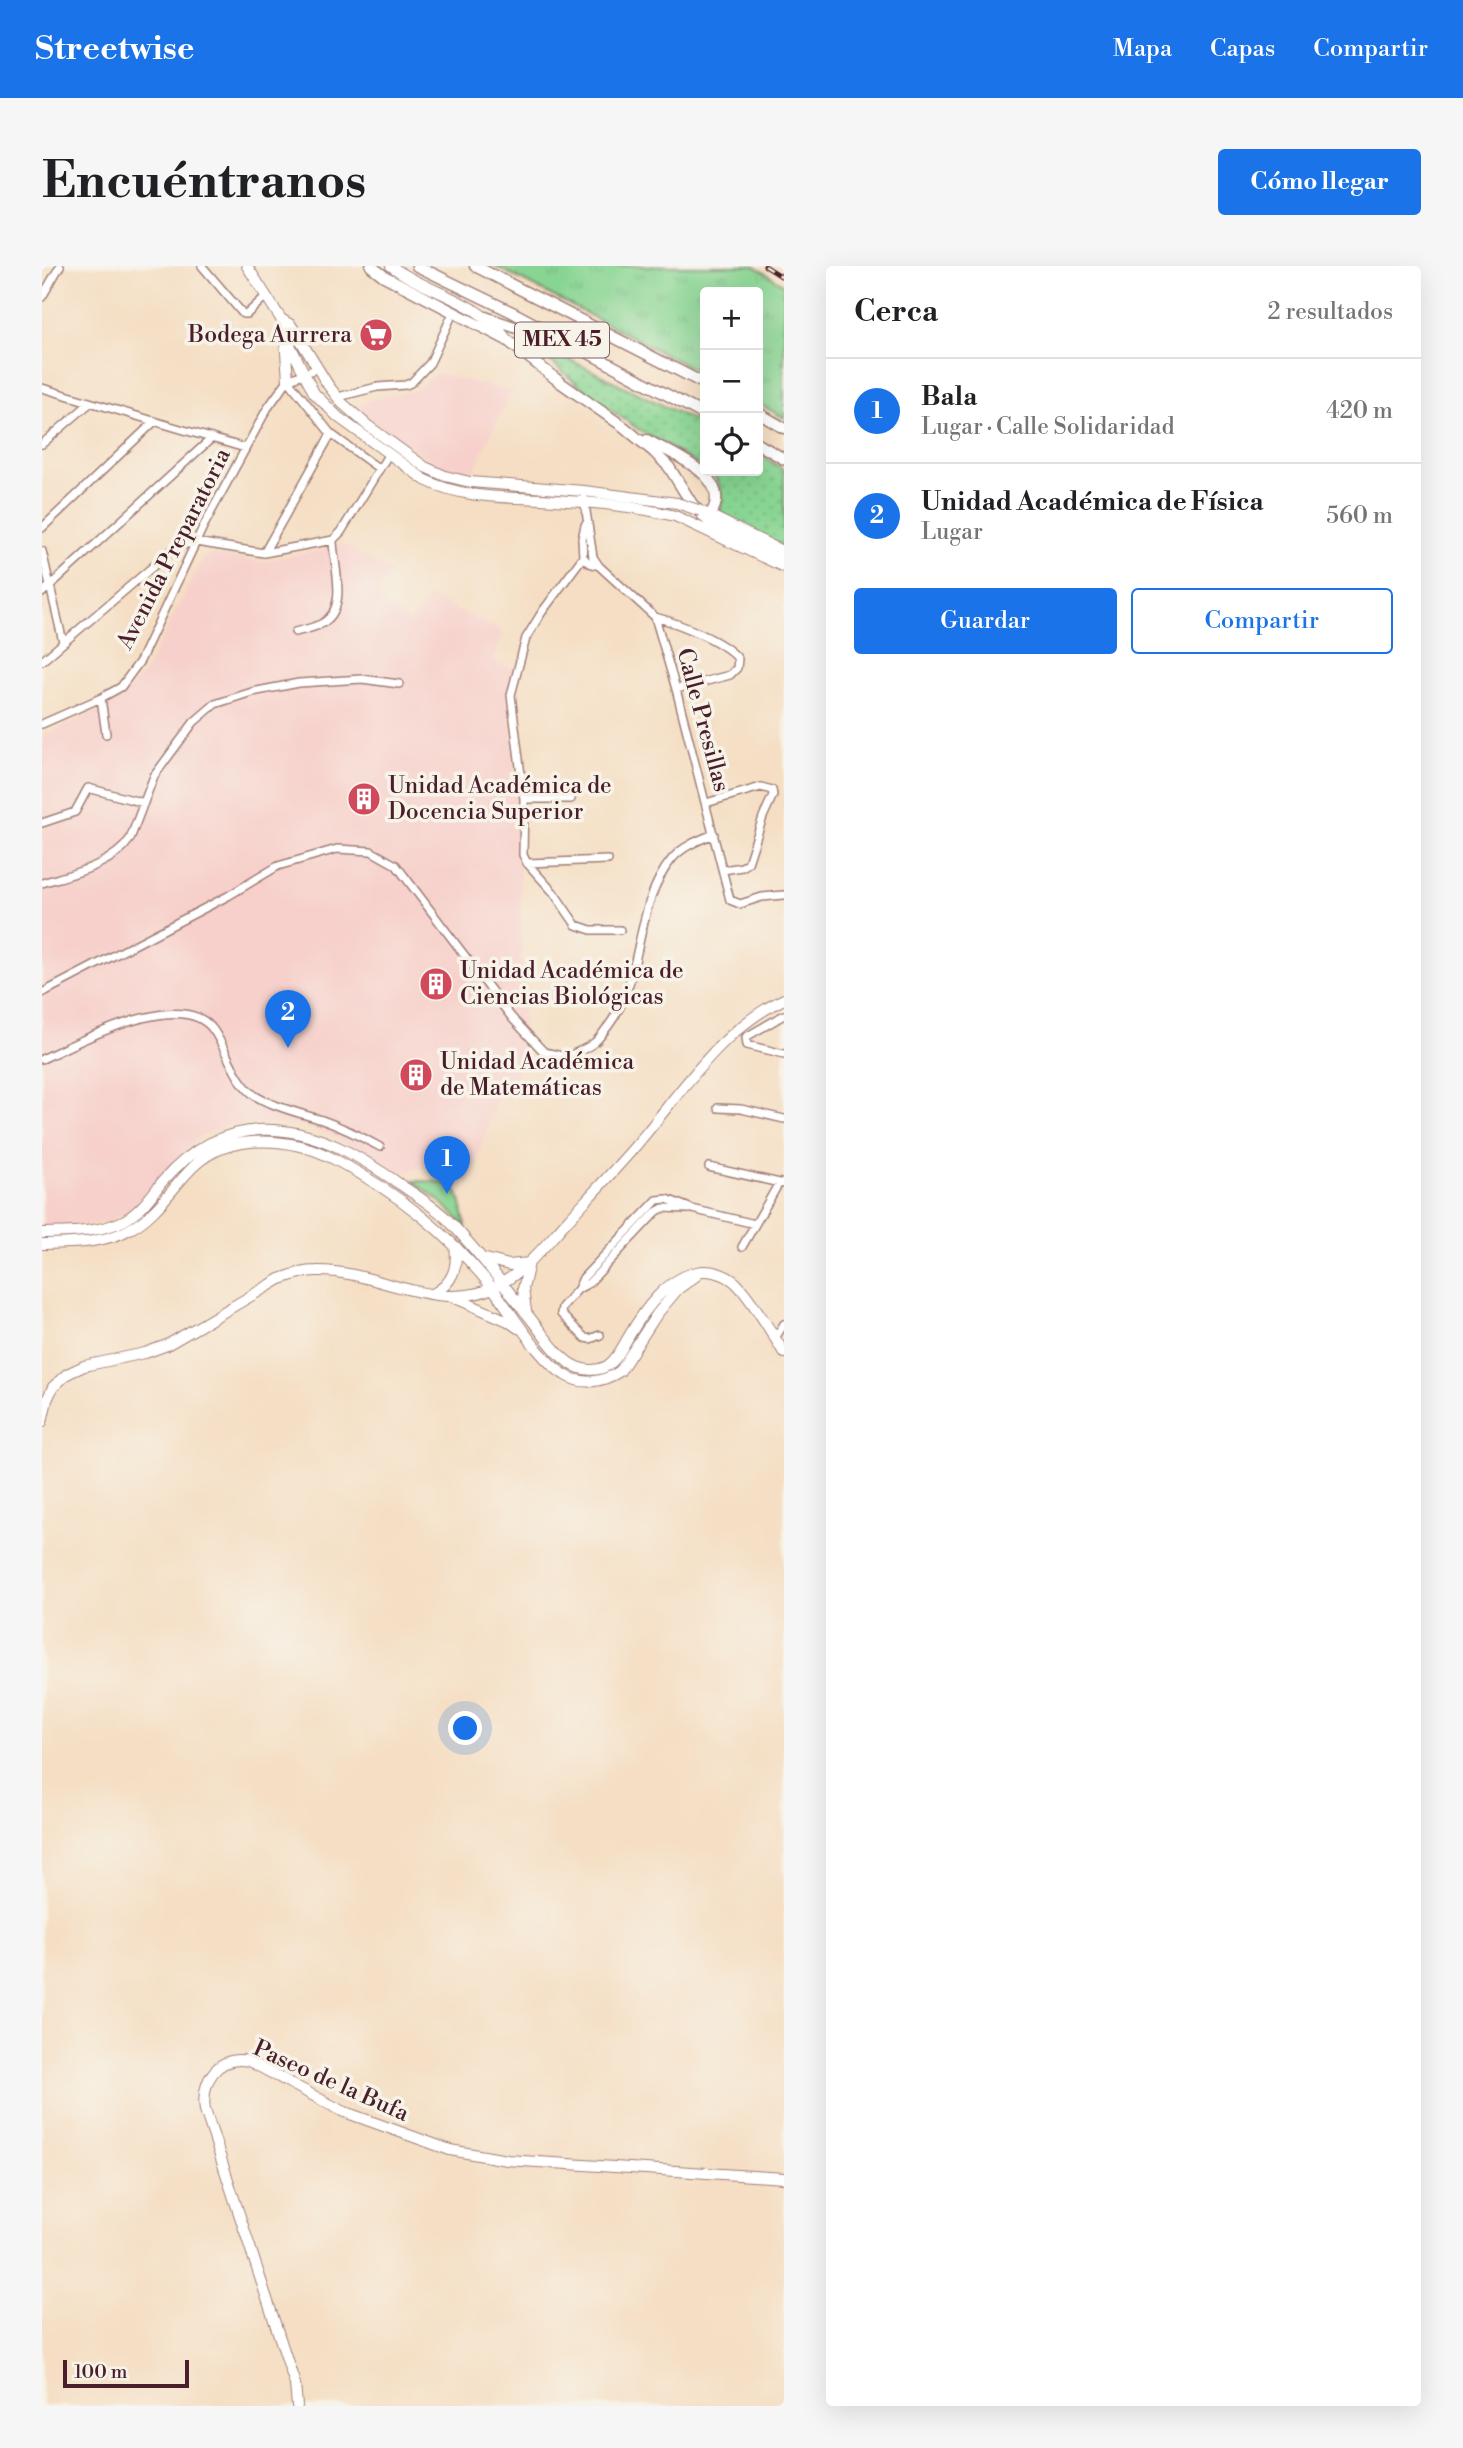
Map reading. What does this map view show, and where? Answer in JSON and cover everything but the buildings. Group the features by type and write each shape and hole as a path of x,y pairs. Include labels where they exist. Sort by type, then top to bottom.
{"main road":[{"path":"371,266 384,276 507,340 561,383 624,427 687,462 712,481 717,497 710,515"},
{"name":"MEX 45","path":"417,266 512,312 701,413"},
{"name":"MEX 45","path":"475,266 700,381"},
{"path":"485,317 573,346"},
{"path":"763,416 784,428"},
{"path":"624,427 669,467 703,517 721,529 784,560"},
{"path":"763,447 784,459"}],"street":[{"path":"42,297 46,282 60,266"},
{"path":"202,266 243,314 247,314 266,296"},
{"path":"247,266 281,319 285,335 288,380 331,434 379,468"},
{"path":"391,266 485,317 507,340"},
{"path":"338,397 412,382 430,363 453,313"},
{"path":"281,319 291,325 338,397 367,425 436,473 470,482 584,496 677,503 710,515 784,552"},
{"path":"285,335 314,393 338,417 425,480 454,491 494,496 584,496 675,516 784,567"},
{"path":"288,380 318,368"},
{"name":"Avenida Preparatoria","path":"42,724 121,687 133,673 196,542 267,409 288,380"},
{"path":"42,388 246,448"},
{"path":"42,444 90,403"},
{"path":"42,528 155,421"},
{"path":"264,553 331,434"},
{"path":"42,593 212,438"},
{"path":"42,661 177,546 196,542 264,553 333,540 341,532 388,455"},
{"path":"584,496 593,556 599,566 655,617 707,638 731,651 738,659 737,668 730,675 676,689"},
{"path":"586,519 582,539 583,557 526,638 511,695 524,799 523,855 576,925 591,930 620,930"},
{"path":"295,632 322,624 330,617 340,591 333,558 333,540"},
{"path":"42,551 63,642"},
{"path":"583,557 589,563 599,566"},
{"name":"Calle Presillas","path":"655,617 730,900 740,904 762,897 784,895"},
{"path":"42,883 86,869 119,852 130,839 160,766 194,722 215,704 252,692 299,683 362,679 399,684"},
{"path":"101,698 106,734"},
{"path":"706,803 761,787 772,790 773,795 748,863 742,867 723,870"},
{"path":"42,823 75,812 88,788 144,803"},
{"path":"524,799 571,799"},
{"path":"42,993 228,896 278,866 337,849 371,851 396,865 512,1018 544,1052 566,1058 596,1042 615,1017 629,988 659,880 673,858 691,843 714,834"},
{"path":"527,863 608,860"},
{"path":"449,1296 497,1286 528,1263 637,1144 713,1051 754,1016 784,999"},
{"path":"42,1059 134,1021 178,1012 188,1014 212,1027 229,1056 239,1082 255,1096 325,1121 380,1147"},
{"path":"784,1015 746,1037 747,1045 784,1054"},
{"path":"718,1108 741,1109 784,1119"},
{"path":"42,1233 93,1230 125,1220 148,1201 177,1165 206,1143 242,1132 274,1130 313,1136 356,1156 436,1209 481,1258 524,1333"},
{"path":"42,1244 96,1241 124,1232 151,1214 206,1156 236,1145 269,1142 310,1148 343,1164 412,1207 438,1227 526,1313 566,1361 579,1368 596,1370 606,1367 665,1289 684,1276 702,1271 722,1274 736,1284 784,1353"},
{"path":"709,1167 782,1183 743,1247"},
{"path":"600,1335 585,1338 561,1314 562,1307 578,1289 589,1283 656,1212 663,1208 692,1209 755,1224"},
{"path":"431,1294 442,1289 451,1280 457,1260 455,1245"},
{"path":"481,1258 509,1265 528,1263"},
{"path":"526,1313 523,1289 528,1263"},
{"path":"42,1422 53,1387 67,1374 84,1366 145,1353 167,1345 280,1279 293,1275 315,1270 331,1271 465,1301 508,1321 524,1333 565,1376 584,1381 607,1378 623,1368 644,1331 669,1299 702,1271"},
{"path":"775,1338 784,1324"},
{"name":"Paseo de la Bufa","path":"297,2406 295,2384 205,2110 204,2090 207,2079 224,2064 249,2061 342,2111 471,2155 507,2160 784,2178"}],"shaded area":[{"path":"436,373 511,392 471,477 436,464 362,414 359,407 367,401 415,390"},
{"path":"343,544 391,572 376,596 410,623 430,597 503,632 493,661 514,669 508,694 518,799 524,1048 512,1092 500,1089 469,1183 440,1167 391,1173 330,1135 300,1126 264,1123 229,1125 199,1137 133,1207 109,1221 85,1227 49,1228 42,1225 42,736 120,699 145,672 201,561 210,554 261,562"}],"green space":[{"path":"495,266 754,266 784,285 784,418 763,406 763,287 700,287 700,372"},
{"path":"521,336 700,424 700,466 638,429 591,396"},
{"path":"763,456 784,470 784,547 720,514 721,490 713,476 763,476"},
{"path":"412,1181 439,1182 453,1188 460,1202 466,1228 441,1202"}],"railway":[{"path":"765,266 784,278"}],"place":[{"name":"Bodega Aurrera","path":"376,335"},
{"name":"Unidad Académica de Docencia Superior","path":"364,799"},
{"name":"Unidad Académica de Ciencias Biológicas","path":"436,984"},
{"name":"Unidad Académica de Física","path":"288,1048"},
{"name":"Unidad Académica de Matemáticas","path":"416,1075"},
{"name":"Bala","path":"447,1194"}]}
